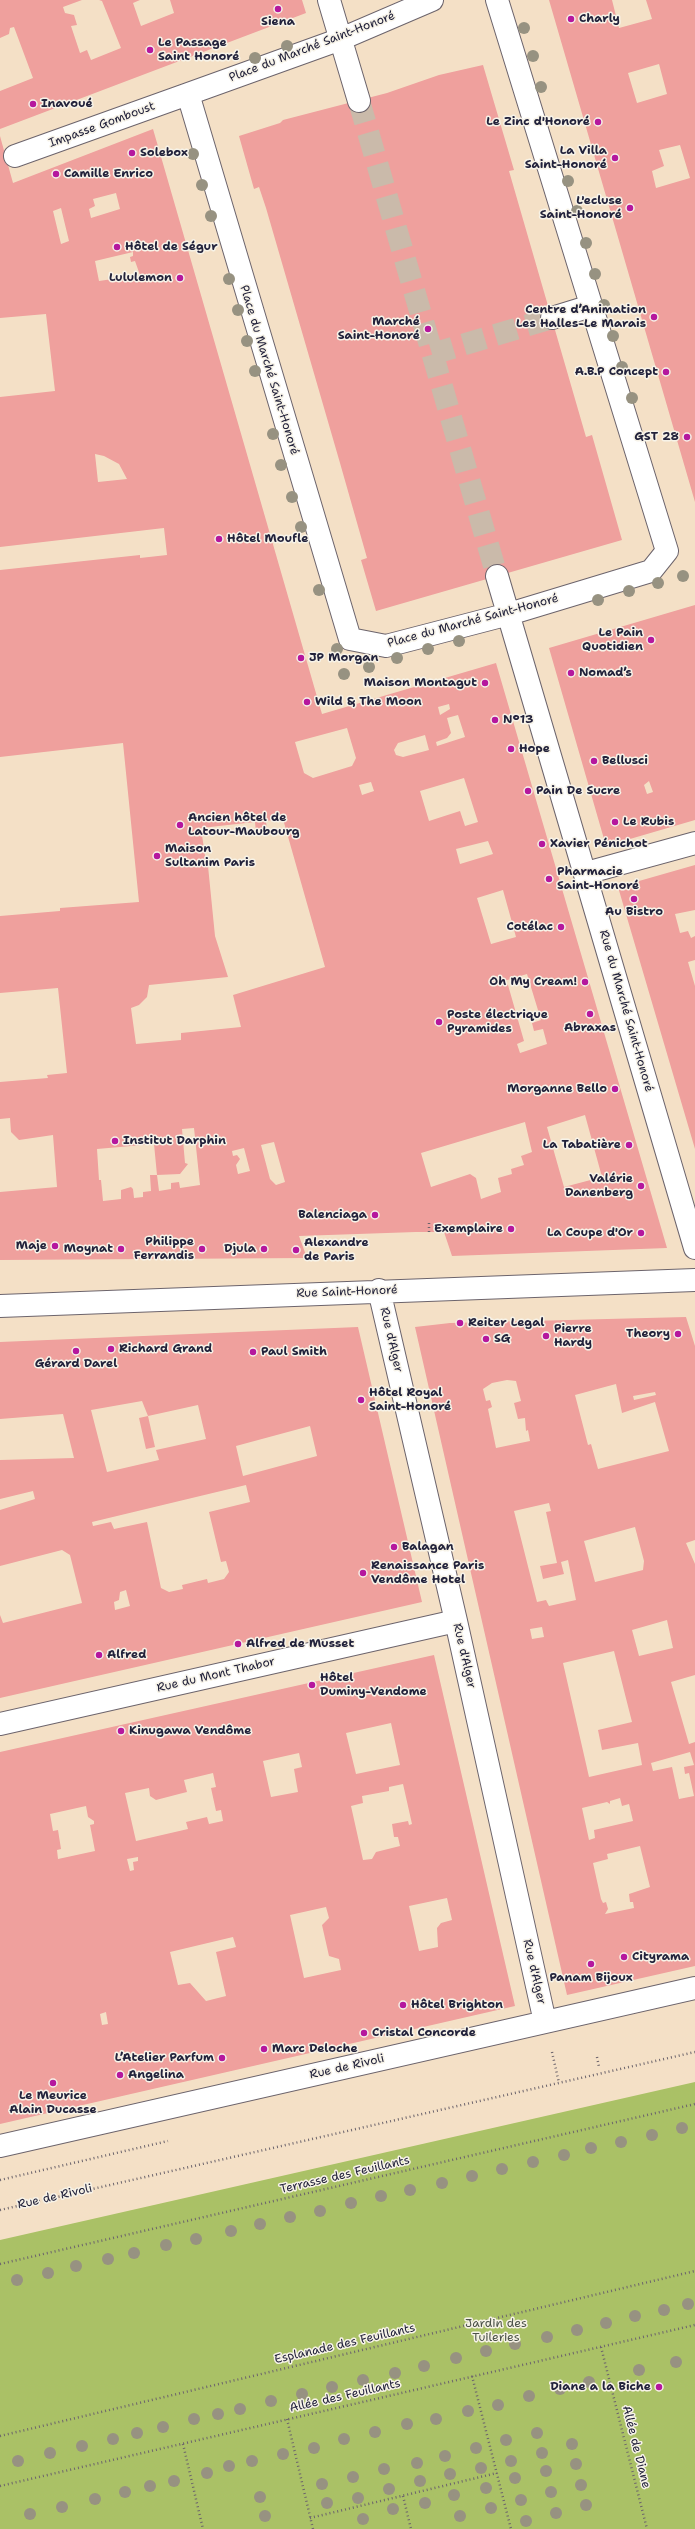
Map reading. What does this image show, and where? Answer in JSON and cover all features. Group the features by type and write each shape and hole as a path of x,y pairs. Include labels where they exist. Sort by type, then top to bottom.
{"street":[{"path":"329,0 359,101"},
{"name":"Place du Marché Saint-Honoré","path":"432,0 341,39 188,94 224,220 350,639 386,646 509,614 651,571 667,551 497,0"},
{"name":"Impasse Gomboust","path":"15,156 188,94"},
{"path":"552,318 591,306"},
{"name":"Rue du Marché Saint-Honoré","path":"497,576 586,873 695,1248"},
{"path":"586,873 695,843"},
{"name":"Rue Saint-Honoré","path":"0,1306 379,1290 695,1280"},
{"name":"Rue d'Alger","path":"379,1290 456,1621 545,2022"},
{"name":"Rue du Mont Thabor","path":"0,1724 456,1621"},
{"name":"Rue de Rivoli","path":"0,2146 695,1988"}],"path":[{"path":"429,1223 430,1233"},
{"name":"Rue de Rivoli","path":"0,2210 695,2052"},
{"path":"597,2057 599,2067"},
{"name":"Terrasse des Feuillants","path":"0,2264 695,2104"},
{"name":"Esplanade des Feuillants","path":"0,2436 695,2271"},
{"name":"Allée des Feuillants","path":"0,2486 695,2325"},
{"name":"Allée de Diane","path":"601,2347 647,2529"},
{"path":"472,2376 511,2529"},
{"path":"287,2419 313,2529"},
{"path":"182,2444 203,2529"},
{"path":"310,2518 497,2473"},
{"path":"403,2496 411,2529"}],"green space":[{"name":"Jardin des Tuileries","path":"695,2082 695,2529 0,2529 0,2240"}],"building":[{"path":"0,0 82,0 63,7 65,13 74,15 77,25 71,26 80,53 87,50 91,60 121,48 102,1 99,0 140,0 133,3 141,26 174,13 170,0 302,0 306,13 0,129 0,91 33,78 14,27 10,28 9,34 0,38"},
{"path":"549,0 612,0 619,28 652,19 646,0 695,0 695,502","holes":["659,64 667,94 637,103 628,73","680,145 690,178 656,188 652,171 664,166 659,150"]},
{"name":"Marché Saint-Honoré","path":"483,65 514,170 509,171 586,437 592,435 622,540 376,611 361,560 367,558 340,463 266,208 259,187 254,189 239,136 280,123 283,120 387,93 439,75"},
{"path":"153,129 322,714 496,663 667,1248 452,1256 444,1232 416,1232 299,1236 307,1258 0,1260 0,1192 57,1187 53,1135 19,1140 11,1132 10,1118 0,1119 0,1082 48,1078 47,1075 67,1073 58,988 0,993 0,916 60,911 60,908 139,902 123,743 0,757 0,570 140,555 140,558 167,555 164,528 0,547 0,397 55,391 46,314 0,318 0,136 13,183","holes":["116,193 120,209 91,218 89,209 95,206 93,199","61,208 69,241 61,244 53,211","133,252 133,256 130,257 131,262 135,261 140,275 99,281 95,261","95,454 104,456 119,464 127,479 98,482","449,704 450,709 440,715 438,707","458,715 465,737 437,746 436,742 447,738 451,733 447,718","347,728 356,758 352,766 313,778 304,773 295,742","425,735 429,750 403,757 396,755 394,750 398,743","464,778 478,822 465,826 460,811 429,821 420,791","371,782 374,791 362,795 359,785","283,819 325,967 233,995 241,1027 181,1033 181,1040 136,1044 131,1008 139,1005 147,997 149,985 228,977 215,936 207,856 205,856 201,828 255,822 256,832 267,831 266,821","488,841 493,854 460,864 456,849","503,890 516,937 491,944 477,898","527,974 541,1020 532,1023 534,1031 543,1029 547,1044 520,1053 517,1044 524,1041 508,985 504,981","585,1115 602,1177 564,1187 547,1127","525,1122 532,1152 521,1156 524,1165 511,1169 512,1174 498,1178 501,1192 481,1199 476,1178 470,1174 431,1187 421,1153","194,1128 200,1185 180,1188 179,1182 171,1183 171,1189 159,1191 157,1175 180,1174 188,1164 185,1163 182,1129","274,1142 285,1182 276,1185 270,1179 261,1145","154,1144 157,1175 150,1175 151,1191 143,1192 143,1197 134,1198 133,1189 131,1187 121,1190 121,1199 103,1201 101,1180 99,1180 97,1149","244,1148 250,1171 238,1174 236,1165 240,1159 237,1155 233,1156 232,1151"]},
{"path":"695,605 695,820 606,846 549,648","holes":["649,781 653,792 647,794 644,785"]},
{"path":"695,865 695,910 675,914 680,933 688,931 691,938 695,936 695,960 688,962 695,986 695,1149 618,887"},
{"path":"686,1317 695,1346 695,1540 686,1543 695,1564 695,1675 671,1682 689,1744 695,1742 695,1966 567,1995 415,1327 450,1323","holes":["507,1380 516,1381 521,1401 514,1403 518,1419 525,1418 526,1431 528,1430 530,1441 496,1448 488,1409 492,1407 490,1400 486,1401 483,1389 492,1383","616,1384 622,1413 655,1402 669,1451 598,1469 591,1444 588,1445 575,1395","655,1392 656,1395 634,1400 633,1396","549,1503 551,1511 546,1512 557,1563 540,1566 543,1579 564,1574 561,1562 568,1560 576,1600 549,1606 546,1600 537,1602 514,1511","635,1527 644,1561 643,1570 595,1582 584,1541","667,1620 673,1648 639,1656 632,1630","542,1627 544,1637 532,1639 530,1629","614,1651 632,1722 598,1730 602,1750 638,1743 642,1765 589,1777 563,1663","690,1752 694,1765 684,1767 685,1774 689,1773 694,1796 679,1799 672,1767 653,1771 651,1763","620,1798 622,1806 629,1804 633,1821 594,1830 595,1838 589,1840 582,1808 607,1802 610,1804 610,1801","640,1846 650,1887 629,1894 630,1902 633,1902 634,1908 605,1914 608,1909 606,1902 603,1903 601,1899 593,1863 608,1859 607,1854"]},
{"path":"358,1327 422,1602 0,1698 0,1615 3,1623 82,1603 70,1555 62,1550 0,1566 0,1510 35,1499 33,1491 0,1499 0,1460 74,1458 63,1414 0,1419 0,1342","holes":["142,1401 148,1416 198,1405 206,1439 156,1450 159,1460 107,1472 91,1410","310,1426 317,1456 243,1476 236,1446","246,1485 250,1502 209,1512 221,1562 226,1561 229,1572 224,1579 208,1583 207,1579 182,1585 183,1589 169,1592 161,1588 147,1522 114,1529 111,1522 93,1526 92,1522","126,1590 130,1606 115,1610 114,1602 119,1600 120,1592"]},
{"path":"148,1416 155,1447 146,1449 139,1418"},
{"path":"434,1655 515,2006 0,2124 0,1752","holes":["391,1723 400,1765 356,1774 346,1733","299,1753 302,1767 294,1769 298,1792 271,1797 263,1761","213,1773 216,1787 211,1788 216,1811 221,1810 223,1821 209,1824 207,1817 186,1822 188,1829 136,1841 125,1793 149,1788 150,1796 156,1800 187,1792 184,1780","403,1784 412,1824 409,1825 408,1821 392,1824 394,1837 398,1837 400,1846 376,1852 372,1859 363,1860 351,1806 363,1803 362,1796 389,1791 389,1787","86,1806 88,1817 94,1821 94,1824 90,1825 95,1851 58,1859 57,1850 61,1849 58,1830 53,1831 50,1814","138,1857 138,1861 133,1862 134,1870 130,1871 127,1859","447,1898 452,1920 441,1923 437,1928 438,1947 419,1951 409,1906","326,1907 329,1918 322,1925 329,1956 339,1959 341,1970 304,1978 290,1915","233,1937 236,1947 216,1952 226,1996 206,2001 190,1983 178,1985 170,1952","106,2012 108,2024 102,2025 100,2014"]}],"tunnel":[{"path":"359,101 497,576"},
{"path":"432,354 552,318"}],"place":[{"name":"Siena","path":"278,9"},
{"name":"Charly","path":"571,19"},
{"name":"Le Passage Saint Honoré","path":"150,50"},
{"name":"Inavoué","path":"33,104"},
{"name":"Le Zinc d'Honoré","path":"598,122"},
{"name":"Solebox","path":"132,153"},
{"name":"La Villa Saint-Honoré","path":"615,158"},
{"name":"Camille Enrico","path":"56,174"},
{"name":"L'ecluse Saint-Honoré","path":"630,208"},
{"name":"Hôtel de Ségur","path":"117,247"},
{"name":"Lululemon","path":"180,278"},
{"name":"Centre d’Animation Les Halles-Le Marais","path":"654,317"},
{"name":"Marché Saint-Honoré","path":"428,329"},
{"name":"A.B.P Concept","path":"666,372"},
{"name":"GST 28","path":"687,437"},
{"name":"Hôtel Moufle","path":"219,539"},
{"name":"Le Pain Quotidien","path":"651,640"},
{"name":"JP Morgan","path":"301,658"},
{"name":"Nomad’s","path":"571,673"},
{"name":"Maison Montagut","path":"485,683"},
{"name":"Wild & The Moon","path":"307,702"},
{"name":"N°13","path":"495,720"},
{"name":"Hope","path":"511,749"},
{"name":"Bellusci","path":"594,761"},
{"name":"Pain De Sucre","path":"528,791"},
{"name":"Le Rubis","path":"615,822"},
{"name":"Ancien hôtel de Latour-Maubourg","path":"180,825"},
{"name":"Xavier Pénichot","path":"542,844"},
{"name":"Maison Sultanim Paris","path":"157,856"},
{"name":"Pharmacie Saint-Honoré","path":"549,879"},
{"name":"Au Bistro","path":"634,899"},
{"name":"Cotélac","path":"561,927"},
{"name":"Oh My Cream!","path":"585,982"},
{"name":"Abraxas","path":"590,1014"},
{"name":"Poste électrique Pyramides","path":"439,1022"},
{"name":"Morganne Bello","path":"615,1089"},
{"name":"Institut Darphin","path":"115,1141"},
{"name":"La Tabatière","path":"629,1145"},
{"name":"Valérie Danenberg","path":"641,1186"},
{"name":"Balenciaga","path":"375,1215"},
{"name":"Exemplaire","path":"511,1229"},
{"name":"La Coupe d'Or","path":"641,1233"},
{"name":"Maje","path":"55,1246"},
{"name":"Moynat","path":"121,1249"},
{"name":"Philippe Ferrandis","path":"202,1249"},
{"name":"Djula","path":"264,1249"},
{"name":"Alexandre de Paris","path":"296,1250"},
{"name":"Reiter Legal","path":"460,1323"},
{"name":"Theory","path":"678,1334"},
{"name":"Pierre Hardy","path":"546,1336"},
{"name":"SG","path":"486,1339"},
{"name":"Richard Grand","path":"111,1349"},
{"name":"Gérard Darel","path":"76,1351"},
{"name":"Paul Smith","path":"253,1352"},
{"name":"Hôtel Royal Saint-Honoré","path":"361,1400"},
{"name":"Balagan","path":"394,1547"},
{"name":"Renaissance Paris Vendôme Hotel","path":"363,1573"},
{"name":"Alfred de Musset","path":"238,1644"},
{"name":"Alfred","path":"99,1655"},
{"name":"Hôtel Duminy-Vendome","path":"312,1685"},
{"name":"Kinugawa Vendôme","path":"121,1731"},
{"name":"Cityrama","path":"624,1957"},
{"name":"Panam Bijoux","path":"591,1964"},
{"name":"Hôtel Brighton","path":"403,2005"},
{"name":"Cristal Concorde","path":"364,2033"},
{"name":"Marc Deloche","path":"264,2049"},
{"name":"L’Atelier Parfum","path":"222,2058"},
{"name":"Angelina","path":"120,2075"},
{"name":"Le Meurice Alain Ducasse","path":"53,2083"},
{"name":"Diane a la Biche","path":"659,2387"}]}
